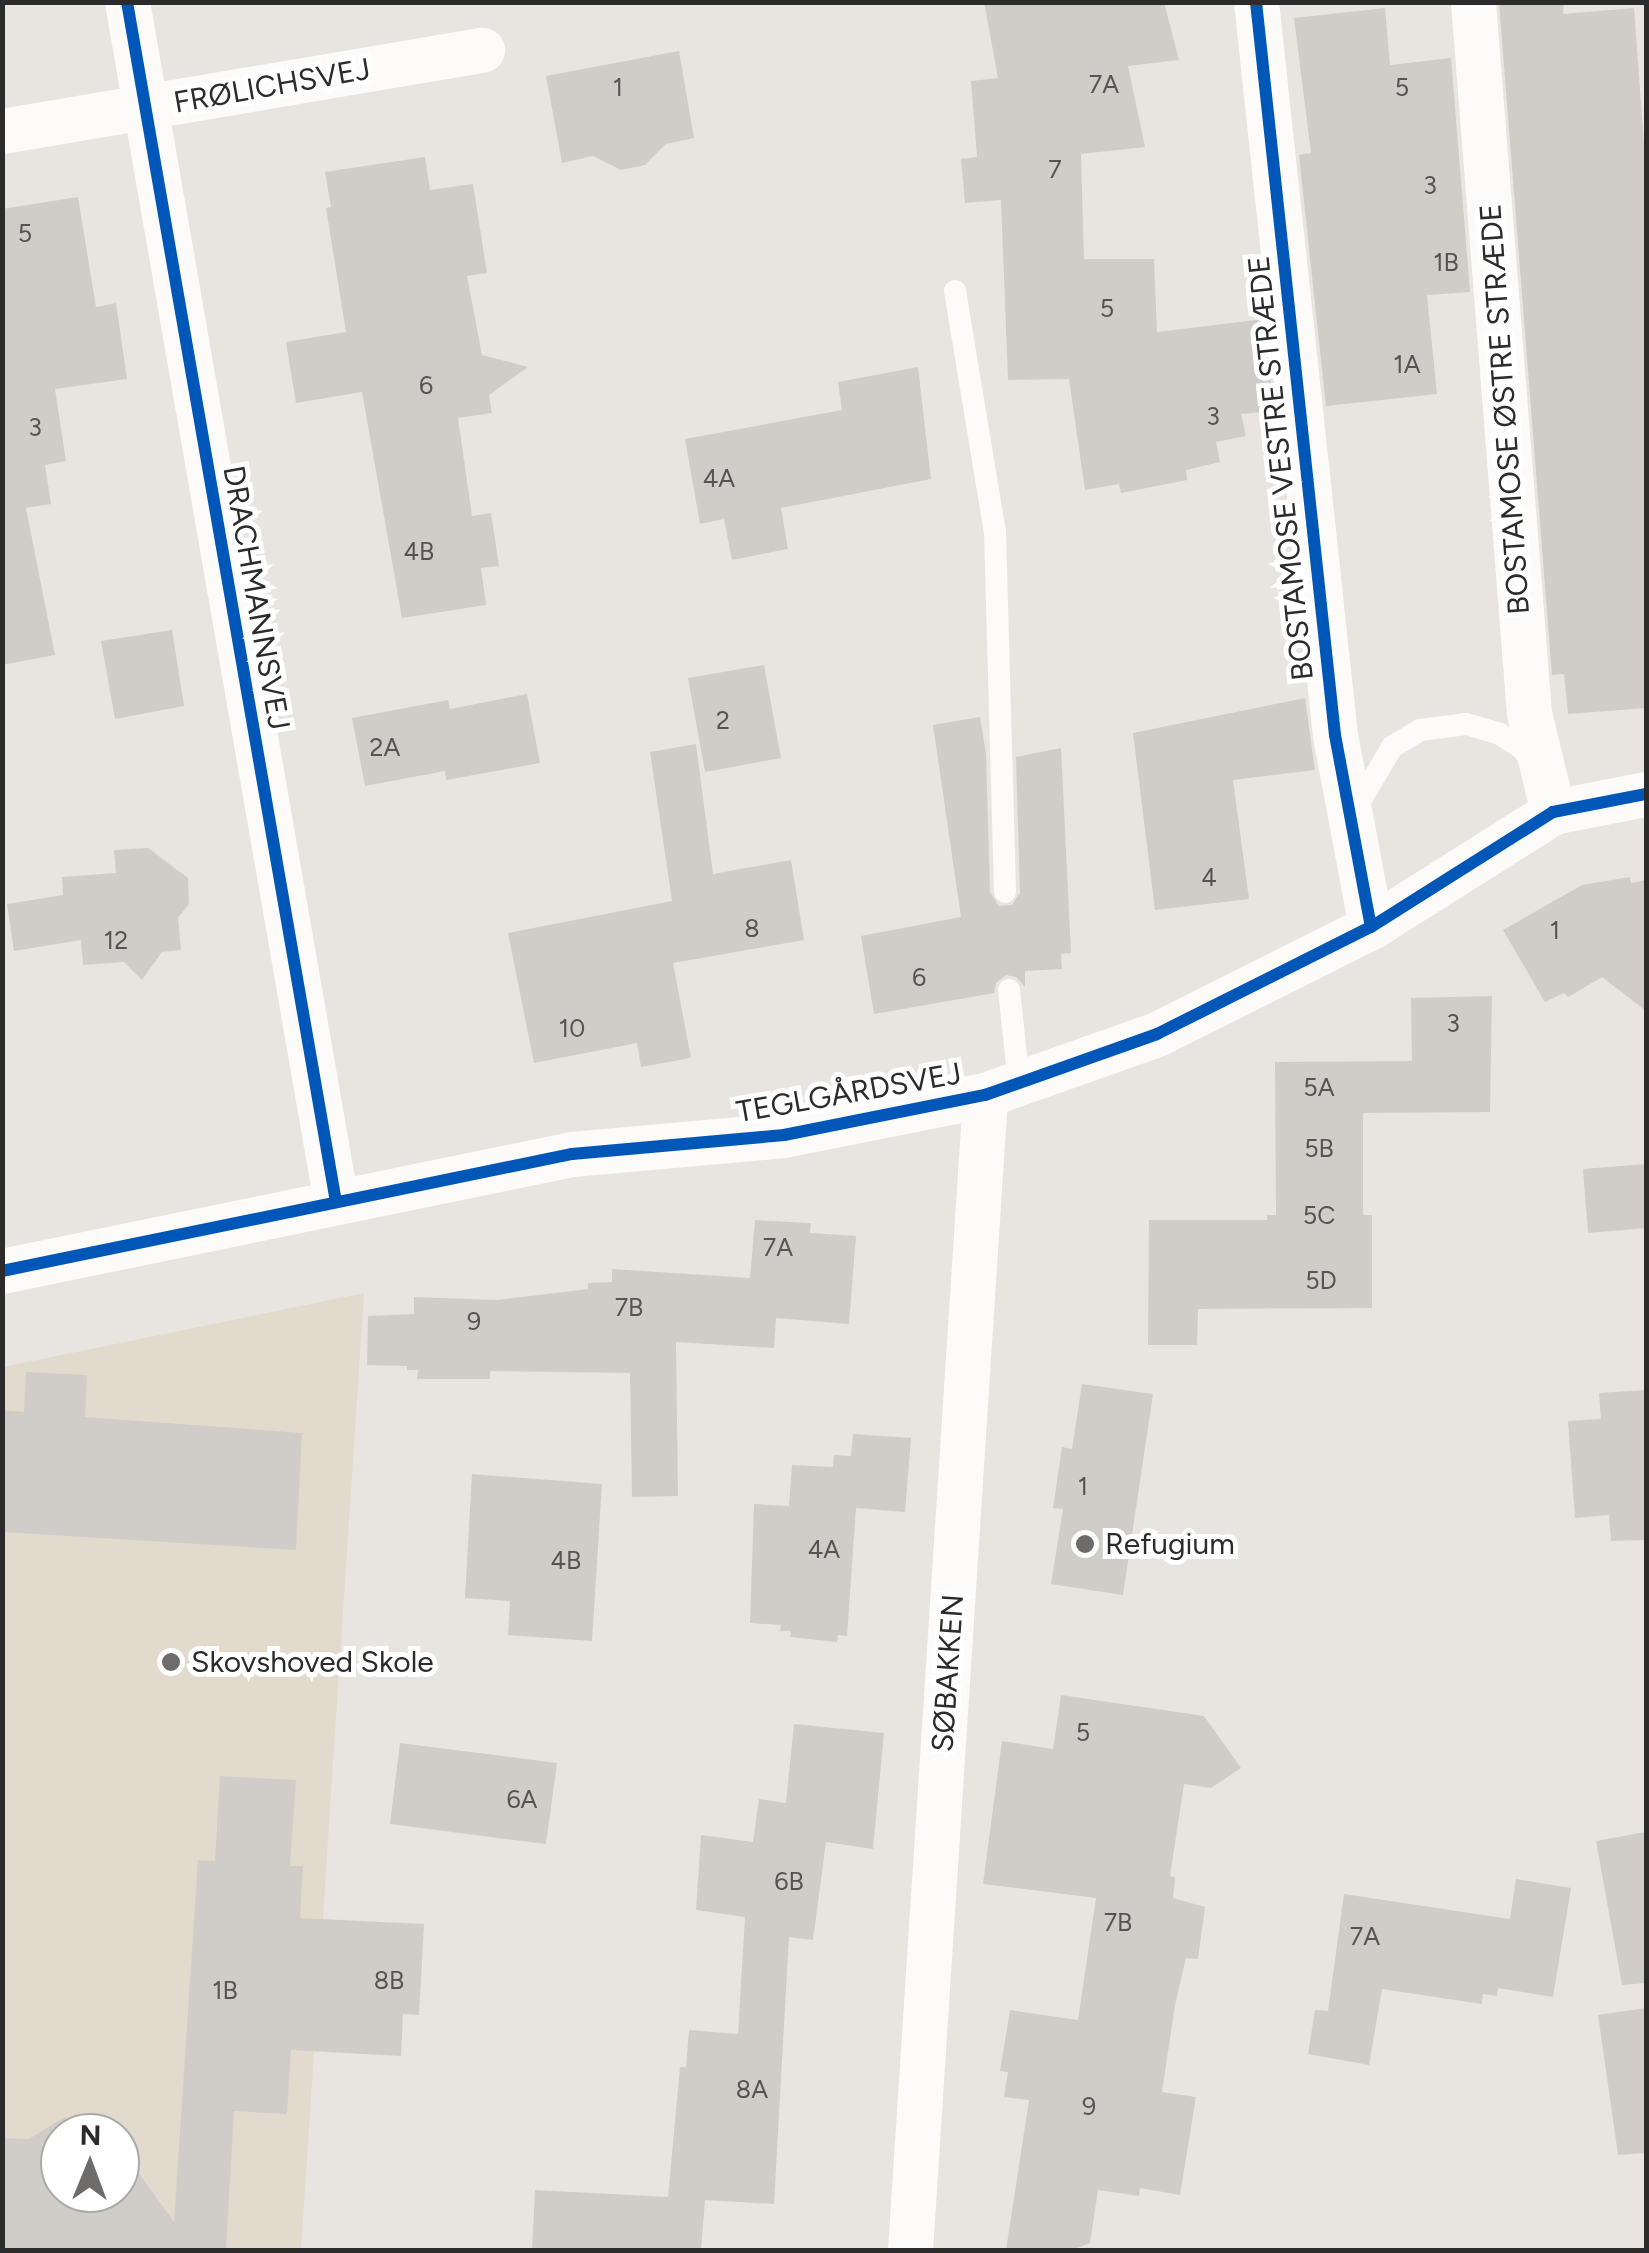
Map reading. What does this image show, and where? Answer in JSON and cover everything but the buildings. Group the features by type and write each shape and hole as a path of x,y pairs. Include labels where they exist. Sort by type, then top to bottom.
{"street":[{"name":"DRACHMANNSVEJ","path":"127,2 336,1202"},
{"name":"BOSTAMOSE VESTRE STRÆDE","path":"1256,2 1336,735 1371,927"},
{"name":"BOSTAMOSE ØSTRE STRÆDE","path":"1473,2 1529,713 1550,798"},
{"name":"FRØLICHSVEJ","path":"2,131 482,50"},
{"name":"TEGLGÅRDSVEJ","path":"2,1272 572,1154 784,1135 1002,1089 1157,1034 1371,927 1550,798 1646,794"},
{"name":"SØBAKKEN","path":"910,2250 1002,1089"}],"lane":[{"path":"955,292 995,532 1005,892"},
{"path":"1352,826 1366,786 1392,747 1420,730 1444,724 1500,734 1523,749 1550,798"},
{"path":"1002,1089 1008,990"}],"shaded area":[{"name":"Skovshoved Skole","path":"364,1293 301,2250 3,2250 3,1367"}],"cycle path":[{"path":"127,2 336,1202"},
{"path":"1256,2 1335,735 1371,927"},
{"path":"2,1271 572,1154 784,1135 985,1095 1157,1034 1371,927 1553,812 1646,794"}],"place":[{"name":"Refugium","path":"1085,1544"},
{"name":"Skovshoved Skole","path":"171,1662"}]}
